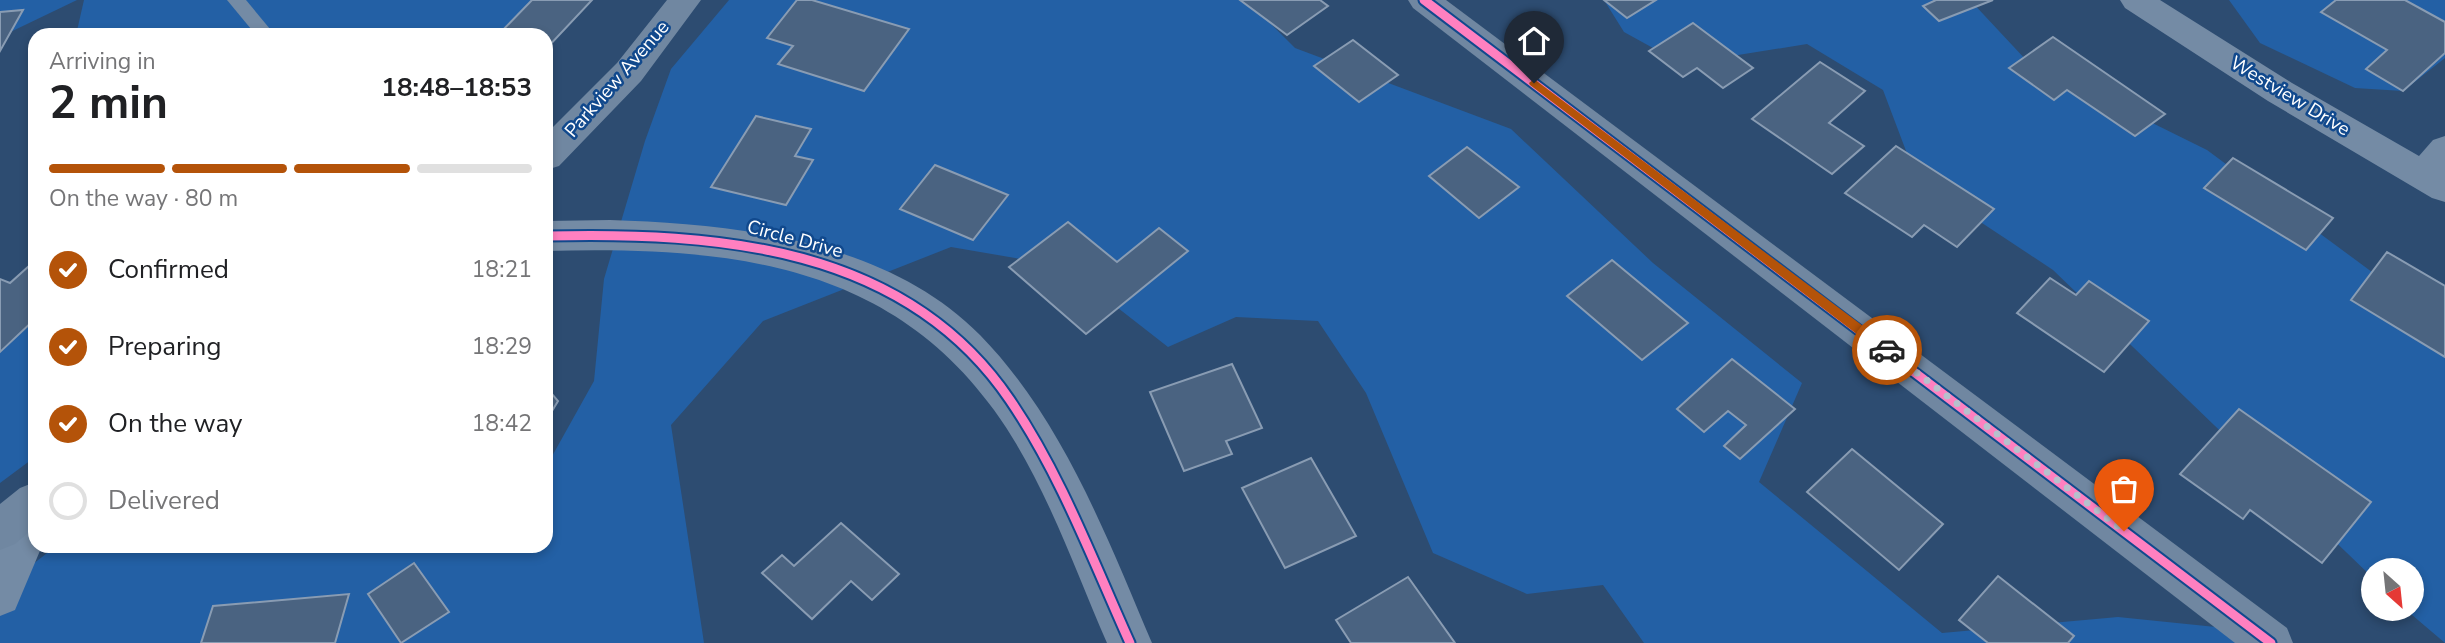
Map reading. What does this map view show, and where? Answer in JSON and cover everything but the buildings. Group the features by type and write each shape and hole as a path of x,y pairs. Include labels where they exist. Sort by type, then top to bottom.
{"street":[{"name":"Parkview Avenue","path":"553,149 629,72 685,0"},
{"path":"1424,0 2271,643"},
{"name":"Westview Drive","path":"2136,0 2280,92 2438,171"},
{"name":"Circle Drive","path":"553,236 607,234 711,238 762,246 811,258 856,274 899,297 939,324 975,357 1007,394 1034,437 1130,643"},
{"path":"0,530 28,507"},
{"path":"0,594 28,527"}],"lane":[{"path":"236,0 260,28"}],"shaded area":[{"path":"0,0 77,0 0,37"},
{"path":"84,0 545,0 523,28 78,28"},
{"path":"729,0 1247,0 1295,48 1511,129 1653,263 1802,383 1759,482 1942,633 2118,617 2255,631 2264,643 1644,643 1603,585 1527,594 1433,553 1366,393 1318,321 1236,317 1168,347 1109,301 1021,259 951,247 763,321 671,425 704,643 0,643 0,590 47,553 553,553 553,454 594,381 604,279 645,141 671,69"},
{"path":"1604,0 1970,0 2027,61 2207,150 2445,326 2445,643 2419,621 2424,621 2424,558 2361,558 2361,566 2053,270 1917,180 1883,90 1807,44 1682,64 1624,32"},
{"path":"2229,0 2445,0 2445,58 2403,91 2355,88 2260,43"},
{"path":"28,313 28,462 0,483 0,341"}],"cycle path":[{"path":"1424,0 2271,643"},
{"path":"553,236 674,237 738,244 801,256 860,277 915,306 965,346 1008,397 1026,425 1074,517 1130,643"}],"way so far":[{"path":"1887,350 2124,531"}],"route":[{"path":"1534,83 1887,350"}]}
